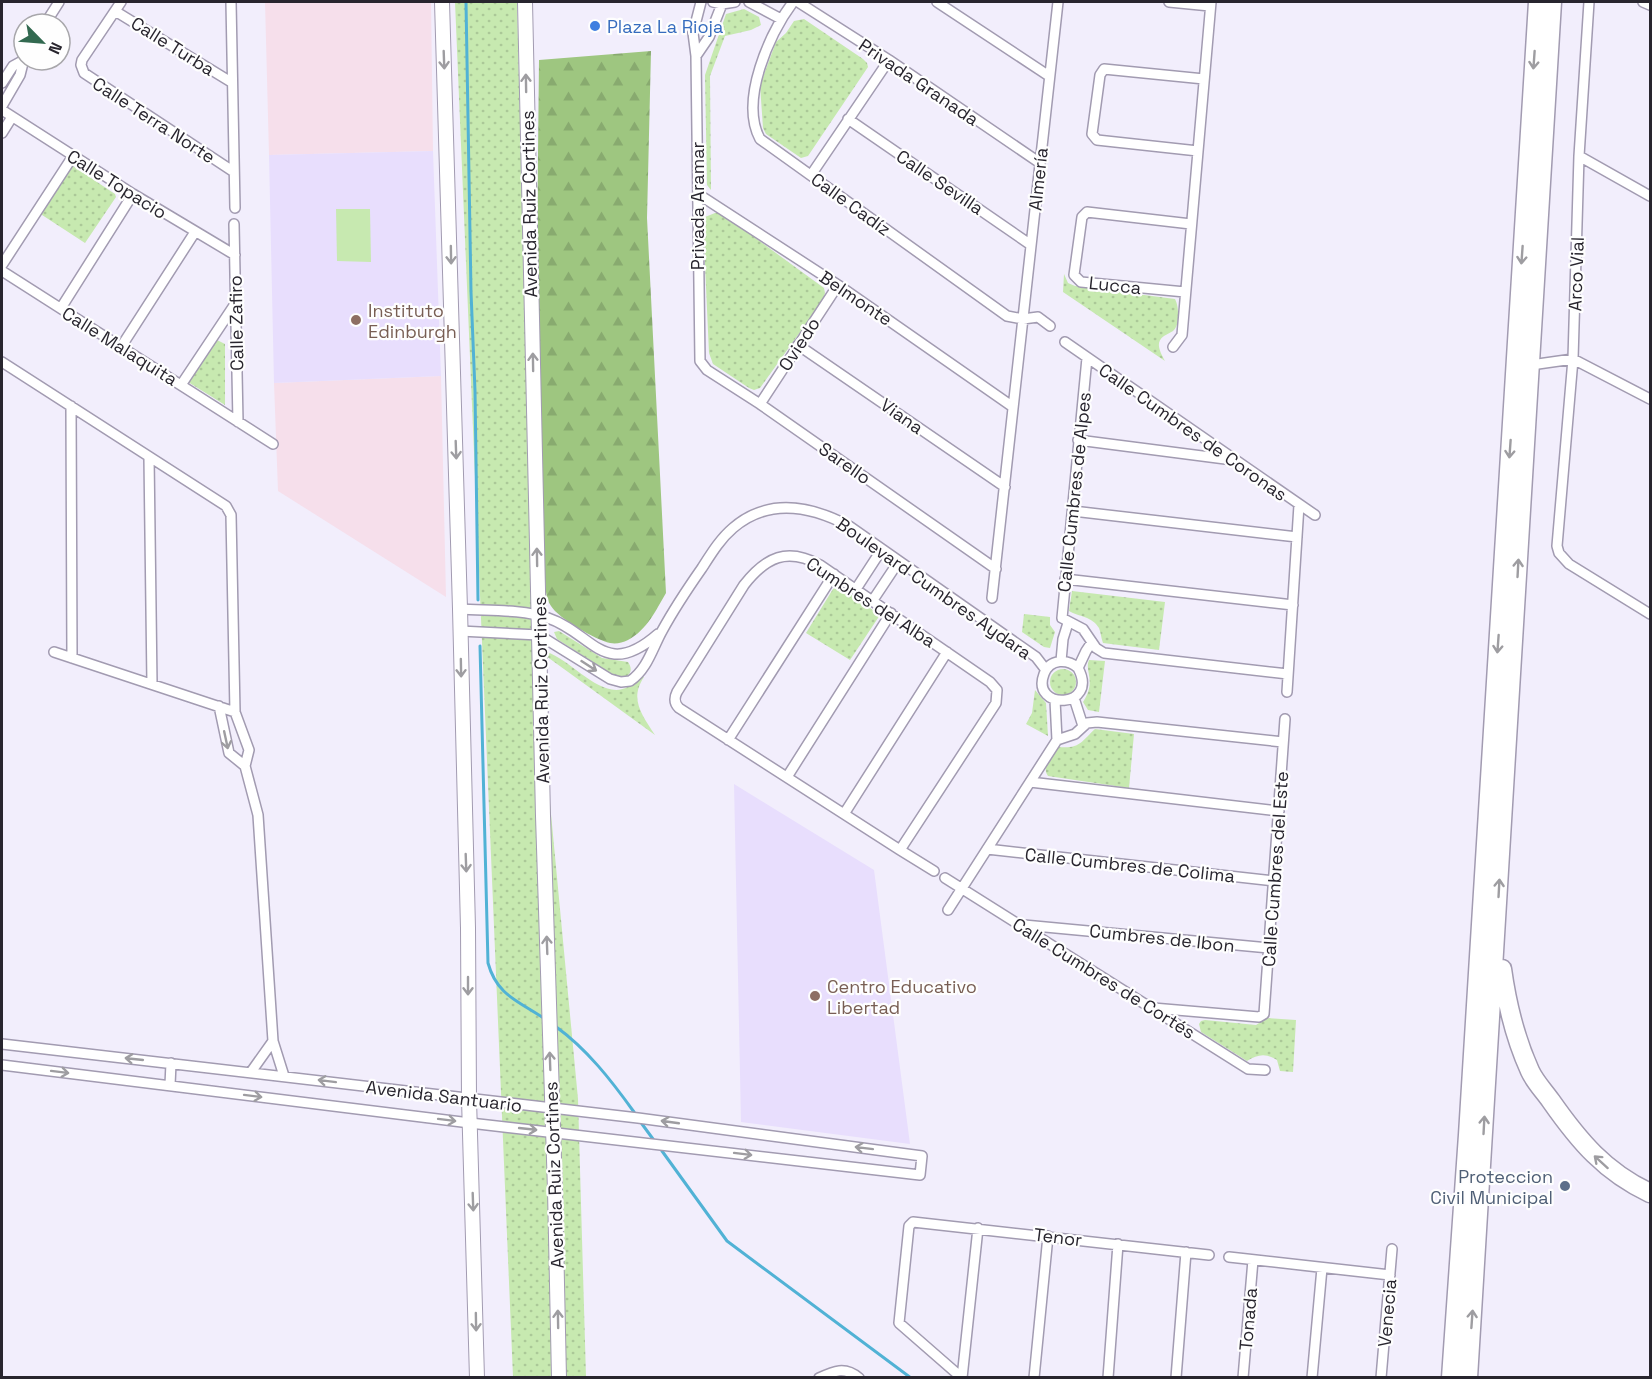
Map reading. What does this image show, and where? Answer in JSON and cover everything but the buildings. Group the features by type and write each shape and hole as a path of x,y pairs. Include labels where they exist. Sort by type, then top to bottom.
{"highway":[{"path":"1451,1377 1538,2"},
{"path":"1468,1377 1552,2"},
{"path":"1497,928 1507,1003 1518,1040 1532,1074 1588,1150 1606,1167 1650,1193"}],"main road":[{"path":"442,2 460,609 468,927 469,1099 477,1377"},
{"name":"Avenida Ruiz Cortines","path":"525,2 559,1377"}],"street":[{"name":"Calle Terra Norte","path":"121,2 82,60 84,73 234,172"},
{"path":"231,2 235,208"},
{"name":"Privada Aramar","path":"698,356 696,56 693,33 701,2"},
{"path":"696,56 709,37 717,3 735,2"},
{"path":"749,2 781,19"},
{"name":"Calle Cadíz","path":"793,2 771,38 756,82 754,107 756,128 760,139 1007,316 1023,319 1038,317 1050,326"},
{"name":"Privada Granada","path":"798,2 889,60 1040,163"},
{"path":"937,2 1049,76"},
{"name":"Almería","path":"1023,319 1058,2"},
{"path":"1169,2 1211,4 1182,335 1173,347"},
{"name":"Arco Vial","path":"1589,2 1580,156 1573,358 1557,546 1559,553 1569,564 1650,614"},
{"path":"1643,2 1650,5"},
{"name":"Calle Turba","path":"115,11 231,82"},
{"path":"811,176 889,60"},
{"path":"2,83 12,68"},
{"path":"1198,151 1097,140 1092,134 1100,75 1104,69 1204,79"},
{"path":"2,108 21,72"},
{"name":"Calle Topacio","path":"2,108 12,117 133,194 235,255"},
{"path":"2,133 12,117"},
{"name":"Calle Sevilla","path":"848,119 1031,244"},
{"path":"2,266 73,156"},
{"path":"1580,156 1650,196"},
{"path":"60,308 133,194"},
{"name":"Belmonte","path":"698,194 838,285 1013,406"},
{"name":"Lucca","path":"1185,292 1082,282 1074,275 1082,217 1087,212 1191,224"},
{"name":"Calle Zafiro","path":"234,224 238,422"},
{"path":"121,347 195,232"},
{"name":"Calle Malaquita","path":"2,271 273,444"},
{"name":"Oviedo","path":"760,404 838,285"},
{"path":"181,385 235,304"},
{"path":"992,598 1023,319"},
{"name":"Calle Cumbres de Coronas","path":"1065,342 1315,515"},
{"name":"Viana","path":"798,345 1005,487"},
{"name":"Sarello","path":"698,356 707,370 760,404 996,569"},
{"name":"Calle Cumbres de Alpes","path":"1068,623 1062,616 1087,358"},
{"path":"1531,365 1573,358 1650,399"},
{"path":"2,362 226,506 231,515 235,712 249,750 245,766 258,815 273,1041 284,1076"},
{"path":"71,406 72,658"},
{"path":"1078,440 1234,460"},
{"path":"149,457 152,684"},
{"path":"1287,692 1299,505"},
{"name":"Boulevard Cumbres Aydara","path":"539,635 599,673 617,682 626,683 639,673 662,631 718,543 732,529 746,518 760,512 804,508 819,512 849,526 1036,657 1046,669"},
{"path":"1073,511 1297,537"},
{"path":"856,589 882,549"},
{"name":"Cumbres del Alba","path":"900,850 998,699 997,690 990,682 834,574 810,560 789,555 778,557 765,563 744,585 675,697 676,705 728,740 900,850 934,871"},
{"path":"873,600 899,561"},
{"path":"728,740 834,574"},
{"path":"1065,579 1293,605"},
{"path":"460,609 539,615 558,622 592,646 610,653 635,650 662,631"},
{"path":"787,777 891,613"},
{"path":"1061,661 1063,639 1068,623 1083,629 1100,651 1109,654 1288,674"},
{"path":"460,631 539,635"},
{"path":"1078,668 1092,642"},
{"path":"54,652 235,712"},
{"path":"844,814 947,652"},
{"path":"1061,661 1078,668 1082,674 1082,687 1074,698 1068,701 1055,700 1043,687 1043,675 1046,669 1061,661"},
{"path":"1074,698 1083,726"},
{"path":"948,910 1057,740 1055,700"},
{"path":"219,706 229,753 245,766"},
{"name":"Calle Cumbres del Este","path":"1153,1008 1259,1017 1265,1012 1285,719"},
{"path":"1057,740 1076,734 1083,726 1097,722 1283,742"},
{"path":"1030,782 1279,811"},
{"name":"Calle Cumbres de Colima","path":"987,849 1274,881"},
{"name":"Calle Cumbres de Cortés","path":"945,878 1248,1069 1265,1070"},
{"name":"Cumbres de Ibon","path":"1020,924 1269,948"},
{"path":"250,1072 273,1041"},
{"name":"Avenida Santuario","path":"2,1044 552,1108 922,1156 920,1174 470,1123 2,1065"},
{"path":"170,1085 171,1063"},
{"name":"Tenor","path":"962,1377 900,1326 898,1321 909,1226 916,1222 1209,1256"},
{"path":"962,1377 978,1228"},
{"path":"1034,1377 1048,1236"},
{"path":"1108,1377 1118,1244"},
{"name":"Venecia","path":"1381,1377 1392,1249"},
{"path":"1176,1377 1186,1252"},
{"path":"1228,1257 1390,1275"},
{"name":"Tonada","path":"1243,1377 1253,1260"},
{"path":"1312,1377 1322,1268"},
{"path":"819,1377 837,1370 846,1370 859,1377"}],"shaded area":[{"path":"265,2 431,2 433,151 269,155"},
{"name":"Instituto Edinburgh","path":"433,151 441,376 274,383 269,155"},
{"path":"441,376 446,597 278,491 274,383"},
{"name":"Centro Educativo Libertad","path":"734,784 874,870 910,1144 741,1122"}],"green space":[{"path":"455,2 517,2 533,624 578,1099 586,1377 513,1377"},
{"path":"744,9 759,17 761,25 751,30 725,36 710,76 711,190 707,185 705,75 726,14"},
{"path":"804,19 863,59 868,67 808,156 801,158 766,134 763,128 760,85 776,42 794,21"},
{"path":"651,51 647,218 666,593 641,631 626,641 612,643 587,633 555,611 548,599 545,579 533,624 539,60"},
{"path":"73,166 115,194 116,197 85,243 39,213 69,167"},
{"path":"336,209 370,209 371,262 337,261"},
{"path":"721,213 824,288 823,300 760,388 754,390 713,364 709,353 703,221 705,217"},
{"path":"1064,274 1068,283 1075,286 1175,299 1178,311 1177,325 1159,342 1165,361 1063,292"},
{"path":"217,340 225,344 225,405 188,382 213,342"},
{"path":"836,587 840,587 880,615 850,660 806,633"},
{"path":"1072,591 1165,602 1159,650 1103,643 1096,624 1069,611"},
{"path":"1024,614 1050,617 1050,625 1055,632 1050,648 1044,647 1022,632"},
{"path":"559,631 602,658 628,662 631,669 629,673 623,678 616,677 557,639 554,632"},
{"path":"547,652 594,683 606,688 618,690 630,686 641,675 644,677 637,700 642,714 655,735 546,656"},
{"path":"1089,660 1105,661 1099,712 1088,710 1083,702 1090,682"},
{"path":"1063,669 1072,673 1076,682 1072,691 1063,695 1054,691 1050,682 1054,673"},
{"path":"1035,690 1046,703 1048,736 1026,724 1032,713"},
{"path":"1095,729 1134,734 1129,788 1048,776 1047,765 1058,747 1076,746"},
{"path":"1267,1018 1296,1020 1293,1072 1280,1071 1277,1060 1266,1055 1247,1061 1201,1032 1199,1024 1205,1020 1256,1025"}],"waterway":[{"path":"466,2 478,600"},
{"path":"480,646 488,963 497,983 510,997 545,1019"},
{"path":"555,1026 598,1066 634,1112"},
{"path":"642,1124 653,1139"},
{"path":"662,1151 727,1241 911,1378"}],"place":[{"name":"Plaza La Rioja","path":"595,26"},
{"name":"Instituto Edinburgh","path":"356,320"},
{"name":"Centro Educativo Libertad","path":"815,996"},
{"name":"Proteccion Civil Municipal","path":"1565,1186"}]}
